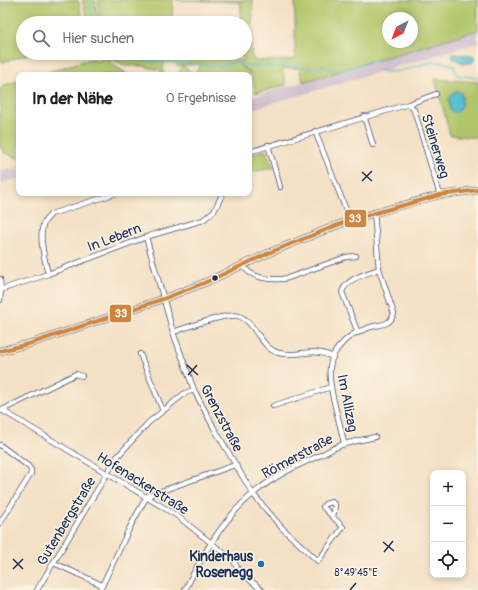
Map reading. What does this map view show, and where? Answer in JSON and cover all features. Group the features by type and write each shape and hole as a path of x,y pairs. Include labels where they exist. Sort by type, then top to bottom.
{"main road":[{"path":"0,351 32,343 163,299 204,283 271,252 350,220 374,212 440,195 478,190"}],"street":[{"name":"Steinerweg","path":"252,151 364,116 409,104 436,94"},
{"name":"Steinerweg","path":"409,104 414,110 440,195"},
{"path":"364,116 373,145"},
{"path":"315,131 350,220"},
{"path":"268,145 280,187"},
{"path":"48,274 42,247 42,230 45,221 51,214 108,196"},
{"name":"In Lebern","path":"1,290 146,237 203,220 214,211 222,196"},
{"name":"Im Allizag","path":"344,444 331,387 331,362 341,345 352,335 391,321 394,314 379,270 374,212"},
{"name":"Grenzstraße","path":"146,237 173,332 194,390 214,428 253,494 282,528 318,561 343,527 333,517"},
{"path":"243,265 248,273 280,280 346,257 356,256"},
{"path":"358,333 342,292 344,286 356,278 379,270"},
{"path":"0,279 0,300"},
{"path":"173,332 217,318 238,316 246,320 273,351 286,354 317,352 333,357"},
{"path":"140,354 163,411"},
{"path":"0,410 76,374 82,376"},
{"path":"272,406 331,387"},
{"name":"Gutenbergstraße","path":"37,590 117,457 148,423 185,393 194,390"},
{"name":"Hofenackerstraße","path":"0,410 107,472 176,515 234,561 238,570 262,590"},
{"name":"Römerstraße","path":"185,590 211,542 235,512 253,494 279,475 303,463 344,444 375,437"},
{"path":"0,445 28,466 32,474 0,523"},
{"path":"54,563 101,588 130,527 147,496 235,465"}],"shaded area":[{"path":"478,30 478,43 252,109 252,97"},
{"path":"16,168 16,179 0,184 0,172"}],"green space":[{"path":"11,0 78,0 82,16 16,16 16,58 2,62 0,55 0,3"},
{"path":"82,0 95,0 97,16 87,16"},
{"path":"98,0 173,0 172,16 99,16"},
{"path":"176,0 253,0 252,27 252,16 240,16 240,2"},
{"path":"295,0 478,0 478,30 418,48 418,12 382,12 382,48 417,48 303,82 299,68 282,69 286,85 256,93 252,79 252,72 239,65 249,72 196,72 202,64 177,66 177,63 164,62 163,72 160,72 160,70 142,66 127,66 112,60 252,60 252,56 256,61 290,60 295,58"},
{"path":"87,60 110,60 111,64 125,72 48,72"},
{"path":"183,66 191,72 179,72"},
{"path":"435,79 478,82 478,138 450,135"},
{"path":"16,82 16,157 5,153 0,147 0,89 4,85"},
{"path":"265,150 274,168 252,172 252,154"}],"water":[{"path":"451,55 472,55 475,59 472,63 465,64 452,58"},
{"path":"458,91 462,96 462,104 460,110 454,112 450,110 449,99 454,92"}],"waterway":[{"path":"90,0 92,16"},
{"path":"138,60 220,66 235,63 251,66 293,66 319,69 323,66 327,69 344,70 375,60 377,63"},
{"path":"380,70 389,72 398,71 426,63 436,62 454,66 457,75 478,78"}],"transit line":[{"name":"33","path":"0,351 32,343 163,299 204,283 271,252 350,220 440,195 478,190"}],"place":[{"name":"Kinderhaus Rosenegg","path":"261,564"}]}
